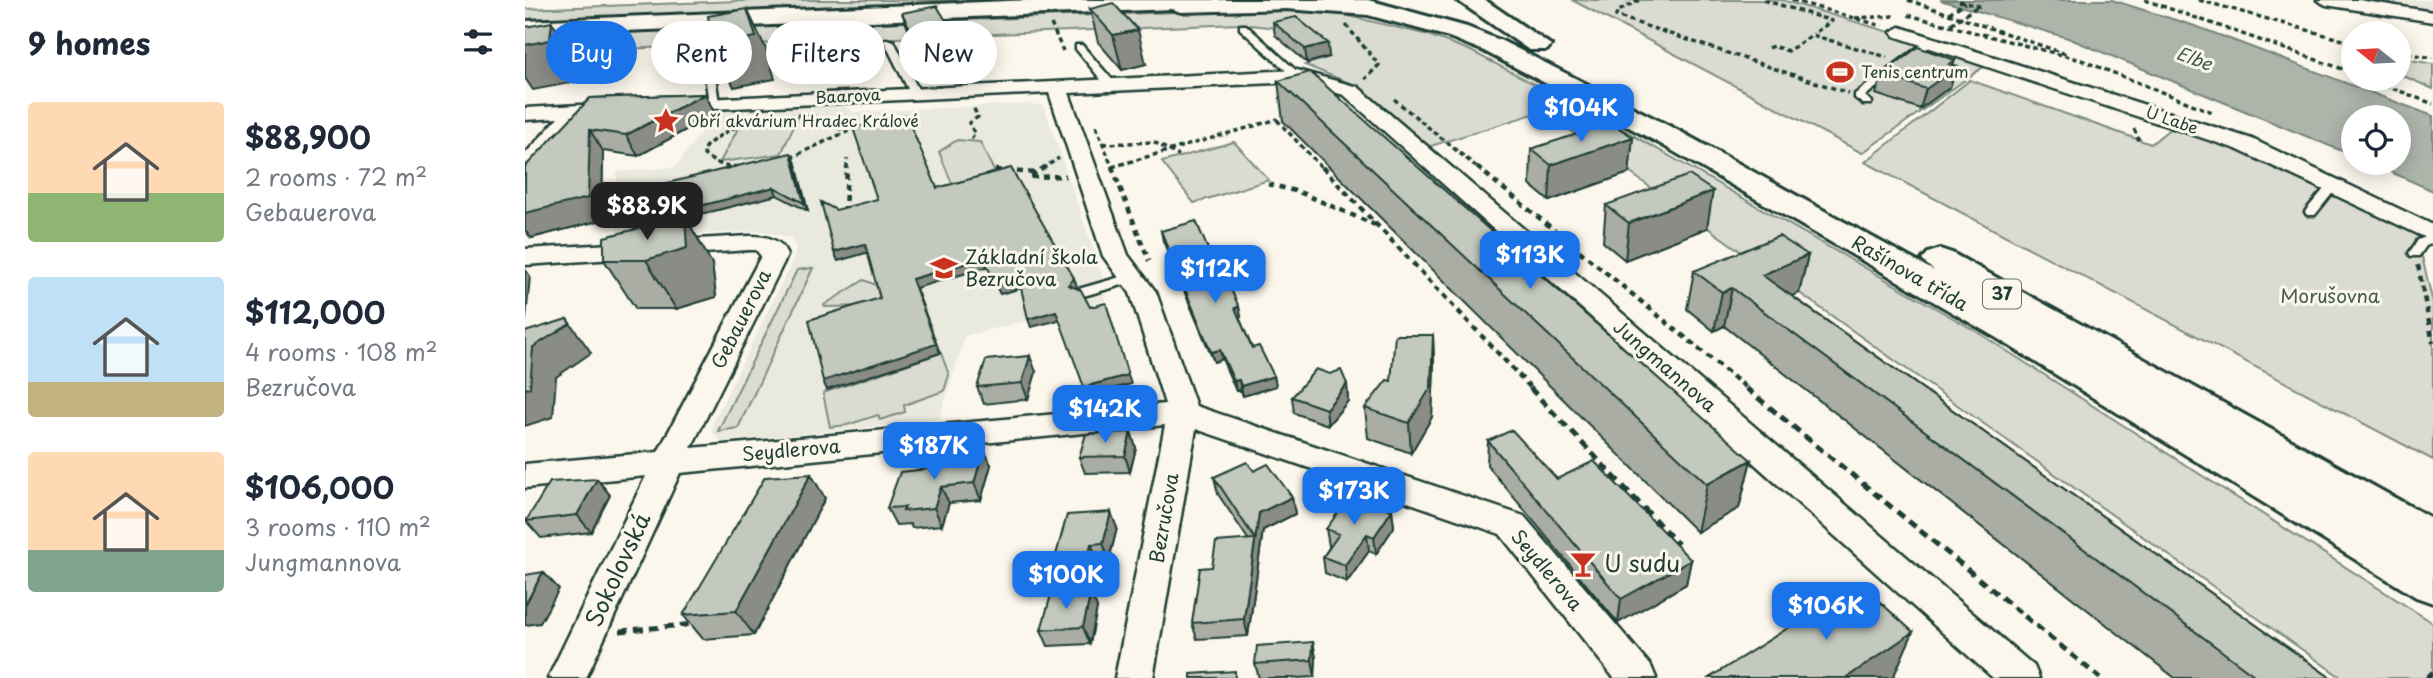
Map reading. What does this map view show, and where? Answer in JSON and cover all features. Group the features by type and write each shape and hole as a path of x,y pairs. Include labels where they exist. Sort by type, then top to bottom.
{"main road":[{"path":"525,5 670,0"},
{"path":"1121,6 1208,0"},
{"path":"1454,0 1509,28"},
{"name":"Rašínova třída","path":"1469,0 1509,28 2022,305 2429,571"},
{"path":"525,28 1121,6 1316,3 1385,12"},
{"path":"1342,11 1385,12"},
{"name":"Rašínova třída","path":"1385,12 1493,46 1669,137 2008,328 2429,571"}],"street":[{"path":"2326,0 2433,17"},
{"name":"U Labe","path":"1900,32 1937,36 2244,144 2433,236"},
{"name":"Jungmannova","path":"1297,76 1358,85 2021,678"},
{"name":"Baarova","path":"525,114 1297,76"},
{"name":"Bezručova","path":"1057,88 1117,256 1141,273 1143,292 1183,413 1134,678"},
{"path":"525,167 576,111"},
{"name":"Gebauerova","path":"525,257 749,243 761,243 773,250 773,256 669,461"},
{"name":"Seydlerova","path":"525,476 1183,413 1512,525 1637,678"},
{"name":"Sokolovská","path":"567,678 669,461"}],"lane":[{"path":"1243,27 1297,76"},
{"path":"1863,99 1937,36"},
{"path":"889,41 915,93"},
{"path":"1079,47 1111,85"},
{"path":"711,84 713,103"},
{"path":"2311,212 2329,190"},
{"path":"2415,253 2422,243 2433,236"},
{"path":"1080,293 1141,273"}],"path":[{"path":"1639,0 1617,12 1616,16 1863,99"},
{"path":"1763,0 1832,21 1788,51 1773,46 1768,48"},
{"path":"1792,0 1900,32"},
{"path":"1907,0 2081,60"},
{"path":"2145,0 2341,68"},
{"path":"2199,0 2341,39"},
{"path":"1937,36 1961,17 1980,7 1959,1"},
{"path":"1948,13 1966,3"},
{"path":"1342,11 1379,65 1358,85"},
{"path":"1812,35 1905,63"},
{"path":"2411,54 2433,58"},
{"path":"1358,85 1374,85"},
{"path":"2400,91 2433,104"},
{"path":"1393,98 1450,142 2100,678"},
{"path":"971,139 975,134 969,123 978,117 971,103 984,103"},
{"path":"1068,156 1055,159 1031,177 1087,173 1113,167 1289,116"},
{"path":"764,117 815,117 839,132 800,156 773,163 717,165 704,155 705,147 718,134 737,123 764,117"},
{"path":"1277,120 1678,544"},
{"path":"2134,129 2139,140"},
{"path":"1103,144 1133,139 1173,149 1179,156"},
{"path":"845,213 848,159"},
{"path":"1113,167 1141,273"},
{"path":"995,170 1036,173"},
{"path":"1268,184 1299,192 1376,225"},
{"path":"2415,253 2433,343"},
{"path":"616,631 703,623"},
{"path":"2427,678 2433,672"}],"shaded area":[{"path":"2344,0 2433,0 2433,14"},
{"name":"Základní škola Bezručova","path":"838,104 855,112 1028,104 1044,106 1103,278 1105,301 965,336 939,420 721,442 712,432 713,422 794,258 796,247 790,238 763,231 617,238 617,172 676,167 716,111"}],"green space":[{"path":"765,0 1156,0 626,21 546,21 546,24 525,25 525,9"},
{"name":"Tenis centrum","path":"1572,0 1782,0 1990,62 1862,153"},
{"path":"1289,8 1328,11 1428,35 1469,50 1622,129 1974,330 2433,623 2433,678 2342,678 1543,111 1428,147 1357,86 1305,65 1329,57 1298,30 1240,24 997,34 997,21 934,21"},
{"path":"899,22 899,38 885,38 885,23"},
{"path":"766,27 766,43 752,44 752,28"},
{"path":"651,31 651,48 637,48 637,32"},
{"path":"546,35 546,52 525,53 525,36"},
{"path":"2411,60 2433,64 2433,89 2411,79"},
{"name":"Morušovna","path":"1970,80 2151,144 2173,126 2252,152 2415,227 2433,303 2433,460 1865,162"},
{"path":"798,117 781,154 720,162 741,123"},
{"path":"957,140 980,142 995,173 954,183 951,181 939,152"},
{"path":"1234,142 1269,180 1194,203 1162,162"},
{"path":"813,268 738,428 718,431 797,270"},
{"path":"864,280 876,285 879,296 872,306 825,307 824,305"},
{"path":"941,353 949,375 944,391 904,405 905,412 880,420 878,415 847,425 830,427 823,393"}],"water":[{"name":"Elbe","path":"1940,0 2112,0 2198,27 2341,81 2341,91 2367,91 2404,105 2341,105 2341,151 2068,38"},
{"path":"2411,108 2433,116 2433,191 2398,175 2411,175"}],"building":[{"path":"1113,3 1138,30 1113,35 1090,9"},
{"path":"937,6 946,21 906,21 902,13"},
{"path":"747,9 751,21 709,21 708,16"},
{"path":"1296,17 1328,43 1305,49 1273,22"},
{"path":"546,23 546,41 525,45 525,27"},
{"path":"1918,47 1955,60 1949,64 1957,67 1926,89 1882,74"},
{"path":"1310,72 1751,460 1707,484 1278,81"},
{"path":"705,94 626,135 590,130 588,198 525,213 525,167 590,98"},
{"path":"906,115 937,188 1011,168 1074,278 1068,285 1081,290 1090,307 1106,303 1128,375 1084,387 1056,311 1028,319 1019,279 996,286 984,258 912,279 936,344 823,381 809,320 880,298 865,244 834,252 821,202 836,210 877,199 853,128"},
{"path":"1611,123 1633,137 1551,165 1531,149"},
{"path":"791,153 804,203 774,187 653,218 652,190 659,188 659,185"},
{"path":"1689,175 1713,191 1629,223 1606,205"},
{"path":"685,217 687,248 646,260 604,260 604,237"},
{"path":"1196,221 1224,287 1229,285 1239,307 1235,308 1252,348 1259,346 1274,376 1241,386 1239,380 1234,381 1220,350 1211,352 1161,231"},
{"path":"1779,236 1808,255 1762,275 2331,678 2258,678 1732,288 1722,292 1694,271"},
{"path":"567,319 570,324 533,347 530,388 525,389 525,332"},
{"path":"1395,335 1433,335 1431,387 1409,423 1365,408 1387,380 1391,381"},
{"path":"1030,356 1022,383 977,387 986,360"},
{"path":"1316,369 1330,374 1341,370 1347,384 1326,409 1292,397"},
{"path":"1512,430 1557,479 1594,461 1691,560 1621,599 1488,441"},
{"path":"1131,432 1125,456 1079,457 1086,434"},
{"path":"984,449 974,483 941,487 934,508 903,511 905,507 887,508 900,472 956,466 960,451"},
{"path":"1247,462 1254,471 1268,464 1292,497 1259,513 1244,619 1192,623 1200,568 1212,567 1216,542 1255,539 1214,477"},
{"path":"811,474 736,611 683,615 765,477"},
{"path":"597,479 577,515 526,521 550,482"},
{"path":"1351,495 1392,510 1374,537 1367,534 1345,565 1323,557 1339,534 1326,529"},
{"path":"1111,512 1103,543 1091,544 1089,553 1056,555 1067,515"},
{"path":"543,572 525,605 525,575"},
{"path":"1859,583 1913,632 1846,678 1709,678"},
{"path":"1091,592 1083,627 1041,630 1051,595"},
{"path":"1313,642 1312,660 1255,664 1257,646"},
{"path":"1235,671 1235,678 1191,678 1191,674"}],"place":[{"name":"Tenis centrum","path":"1840,72"},
{"name":"Obří akvárium Hradec Králové","path":"666,121"},
{"name":"Základní škola Bezručova","path":"944,268"},
{"name":"U sudu","path":"1583,564"}]}
